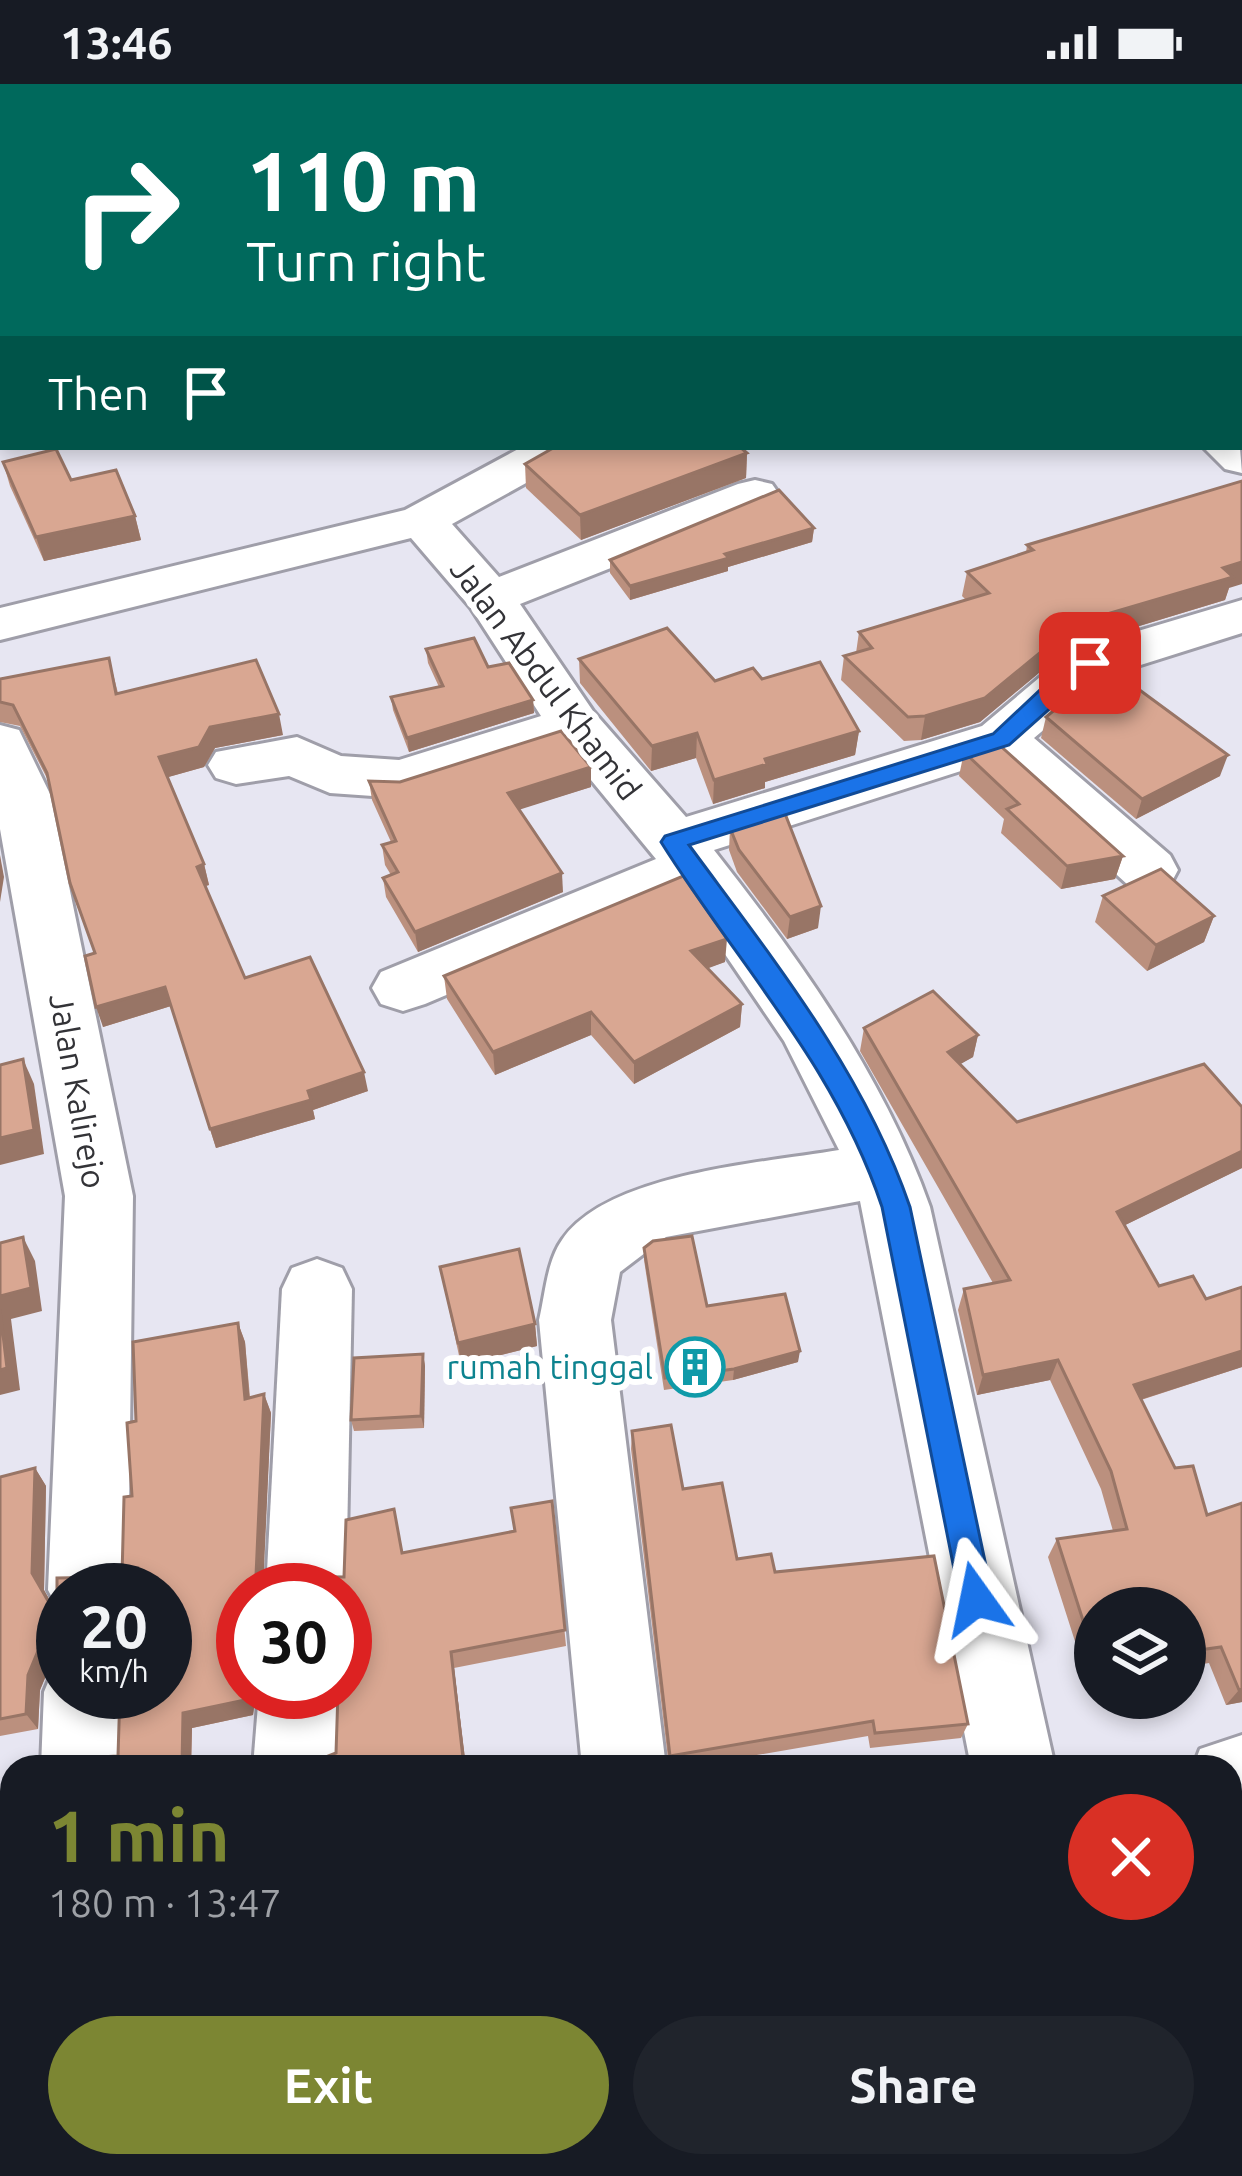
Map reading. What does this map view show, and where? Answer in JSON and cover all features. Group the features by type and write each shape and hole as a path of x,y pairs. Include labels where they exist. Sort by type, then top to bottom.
{"street":[{"path":"0,624 422,521 552,450"},
{"path":"490,598 755,494"},
{"name":"Jalan Abdul Khamid","path":"422,521 490,598 574,724 684,854 809,1028 883,1169 896,1207 1010,1755"},
{"path":"403,988 684,854 1001,739 1065,679 1090,663 1242,616"},
{"path":"236,765 297,756 330,774 401,779 574,724"},
{"path":"1001,739 1149,870"},
{"name":"Jalan Kalirejo","path":"0,743 22,794 99,1196 89,1563"},
{"path":"623,1755 575,1320 588,1257 648,1212 883,1169"},
{"path":"307,1563 316,1289"},
{"path":"83,1755 84,1719"},
{"path":"296,1755 298,1719"}],"building":[{"path":"56,450 71,480 116,470 135,516 36,537 3,462"},
{"path":"550,450 747,453 580,515 525,464"},
{"path":"1242,481 1242,562 1223,568 1233,577 1076,623 985,698 908,717 844,656 872,648 859,632 989,593 967,572 1033,550 1027,545"},
{"path":"779,490 814,528 630,586 610,560"},
{"path":"667,628 715,681 753,668 762,679 820,662 859,731 714,780 697,733 652,746 579,659"},
{"path":"474,638 488,667 509,663 533,700 407,738 391,697 443,686 426,649"},
{"path":"109,658 116,694 256,660 279,714 210,727 199,747 159,757 204,864 197,867 245,978 310,957 364,1072 308,1091 311,1100 210,1129 165,987 96,1007 85,956 95,953 70,883 47,773 13,705 0,702 0,679"},
{"path":"1107,666 1228,755 1142,799 1046,717"},
{"path":"561,731 591,767 508,793 562,873 415,932 383,878 398,872 382,845 396,841 369,781 400,782"},
{"path":"996,742 1123,856 1067,866 1007,809 1019,804 964,752"},
{"path":"784,811 821,906 790,917 739,850 730,828"},
{"path":"1161,869 1214,916 1156,945 1103,896"},
{"path":"683,876 727,939 691,951 742,1004 634,1062 591,1012 493,1052 444,976"},
{"path":"933,991 978,1035 948,1052 1017,1122 1204,1064 1242,1107 1242,1151 1117,1212 1159,1286 1193,1276 1206,1299 1242,1287 1242,1351 1134,1385 1175,1468 1193,1466 1207,1515 1242,1503 1242,1689 1221,1647 1206,1649 1206,1587 1074,1587 1074,1592 1057,1539 1127,1529 1111,1471 1058,1360 983,1375 964,1289 1010,1280 864,1028"},
{"path":"23,1059 34,1130 0,1138 0,1065"},
{"path":"692,1236 707,1306 785,1294 800,1351 734,1369 665,1378 644,1248 653,1241"},
{"path":"23,1237 31,1288 0,1296 0,1243"},
{"path":"519,1249 535,1324 458,1343 440,1267"},
{"path":"0,1310 7,1368 0,1370"},
{"path":"238,1323 245,1399 264,1394 257,1563 216,1563 216,1706 192,1711 192,1563 122,1563 124,1497 132,1496 127,1423 136,1421 133,1342"},
{"path":"423,1354 421,1416 351,1420 354,1358"},
{"path":"671,1425 683,1489 722,1483 737,1559 771,1554 775,1572 934,1556 968,1724 875,1733 873,1721 670,1755 632,1431"},
{"path":"35,1468 32,1573 36,1580 36,1656 28,1675 26,1714 0,1719 0,1477"},
{"path":"552,1501 565,1630 451,1652 463,1755 331,1755 336,1753 337,1719 372,1719 372,1563 344,1563 346,1520 394,1509 402,1553 515,1531 511,1508"},
{"path":"119,1719 183,1719 182,1755 118,1755"}],"place":[{"name":"rumah tinggal","path":"695,1367"}],"route":[{"path":"976,1599 896,1207 883,1169 809,1028 763,958 673,842 1001,739 1065,679 1090,663"}]}
